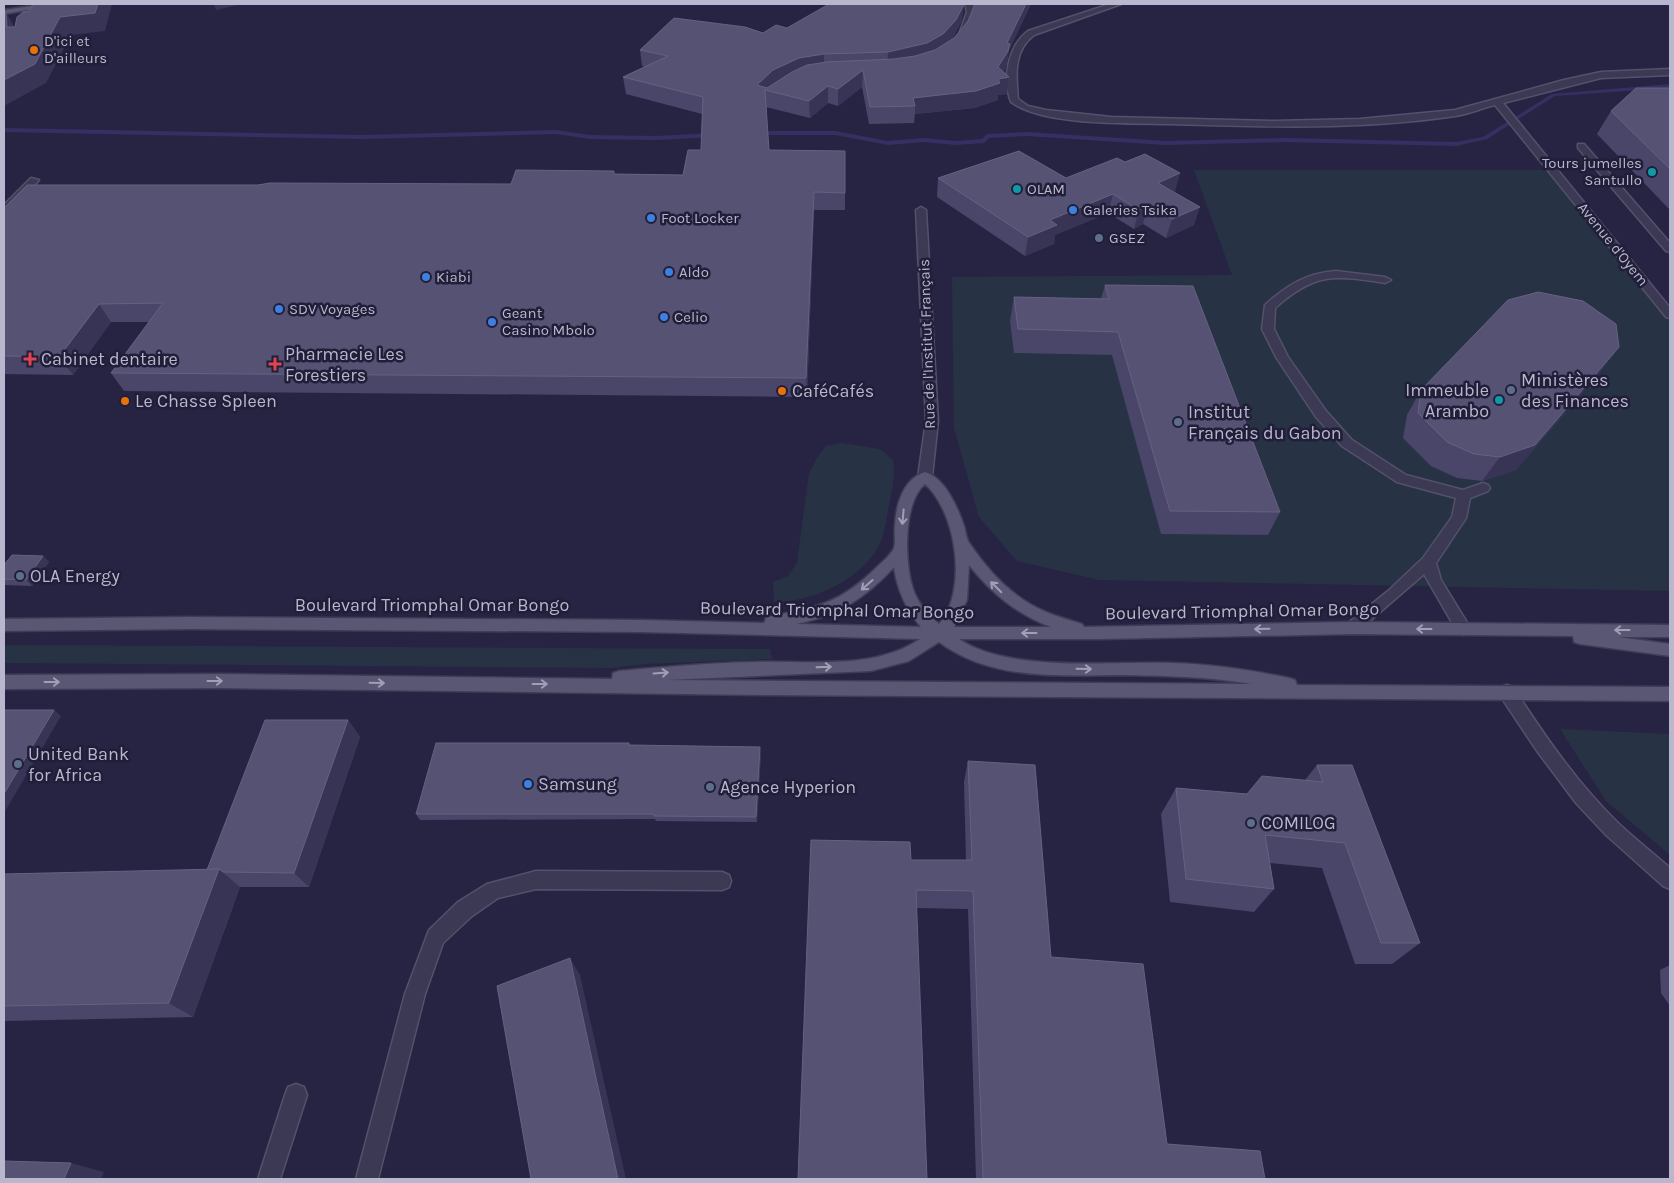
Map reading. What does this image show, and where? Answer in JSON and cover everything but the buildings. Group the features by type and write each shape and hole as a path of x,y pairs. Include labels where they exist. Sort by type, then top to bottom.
{"main road":[{"path":"4,12 58,4"},
{"path":"561,684 714,669 823,668 885,662 922,646 938,633 951,620 959,603 962,559 954,518 946,498 937,486 925,477 914,484 905,498 901,550 902,572 912,605 919,616 938,633 956,646 978,657 1002,664 1024,667 1186,670 1269,681 1316,691"},
{"path":"958,540 999,591 1022,608 1045,619 1103,633"},
{"path":"738,628 831,609 868,585 901,550"},
{"name":"Boulevard Triomphal Omar Bongo","path":"4,625 189,623 738,628 938,633 1103,633 1352,628 1670,630"},
{"path":"1541,630 1626,645 1670,650"},
{"path":"4,682 561,684 762,688 1670,694"}],"street":[{"path":"954,48 960,42 971,12 969,4"},
{"path":"1118,4 1031,32 1021,38 1016,48 1012,76 1014,100 1025,108 1046,113 1111,120 1275,124 1398,120 1456,113 1567,82 1601,75 1670,72"},
{"path":"39,19 49,5"},
{"name":"Avenue d'Oyem","path":"1497,101 1670,315"},
{"path":"1581,146 1670,248"},
{"path":"4,211 34,180"},
{"name":"Rue de l'Institut Français","path":"920,210 932,421 925,477"},
{"path":"1385,280 1338,272 1315,276 1288,288 1269,306 1268,329 1282,357 1321,414 1347,443 1402,479 1464,495 1483,488"},
{"path":"1352,628 1393,595 1428,562 1458,518 1464,495"},
{"path":"1428,562 1434,580 1463,629"},
{"path":"1507,692 1542,746 1574,786 1612,829 1670,880"},
{"path":"367,1179 415,994 436,937 465,909 494,890 536,880 722,881"},
{"path":"269,1179 296,1095"}],"shaded area":[{"path":"1194,170 1553,170 1670,315 1670,591 1099,580 1017,561 979,517 954,428 952,277 1232,275"},
{"path":"841,443 880,449 893,460 892,489 885,527 878,547 859,570 833,587 819,594 804,598 774,602 773,582 788,576 797,563 809,473 826,446"},
{"path":"4,645 770,649 772,659 646,664 612,668 4,663"},
{"path":"1560,729 1670,734 1670,855 1606,801"}],"waterway":[{"path":"757,133 835,133 888,143 924,140 956,143 984,141 987,136 1026,134 1166,143 1286,140 1456,144 1485,138 1554,95 1670,86"},
{"path":"4,130 362,137 556,132 590,137 656,138 714,135"}],"place":[{"name":"D'ici et D'ailleurs","path":"34,50"},
{"name":"Tours jumelles Santullo","path":"1652,172"},
{"name":"OLAM","path":"1017,189"},
{"name":"Galeries Tsika","path":"1073,210"},
{"name":"Foot Locker","path":"651,218"},
{"name":"GSEZ","path":"1099,238"},
{"name":"Aldo","path":"669,272"},
{"name":"Kiabi","path":"426,277"},
{"name":"SDV Voyages","path":"279,309"},
{"name":"Celio","path":"664,317"},
{"name":"Geant Casino Mbolo","path":"492,322"},
{"name":"Cabinet dentaire","path":"30,359"},
{"name":"Pharmacie Les Forestiers","path":"275,364"},
{"name":"Ministères des Finances","path":"1511,390"},
{"name":"CaféCafés","path":"782,391"},
{"name":"Immeuble Arambo","path":"1499,400"},
{"name":"Le Chasse Spleen","path":"125,401"},
{"name":"Institut Français du Gabon","path":"1178,422"},
{"name":"OLA Energy","path":"20,576"},
{"name":"United Bank for Africa","path":"18,764"},
{"name":"Samsung","path":"528,784"},
{"name":"Agence Hyperion","path":"710,787"},
{"name":"COMILOG","path":"1251,823"}]}
